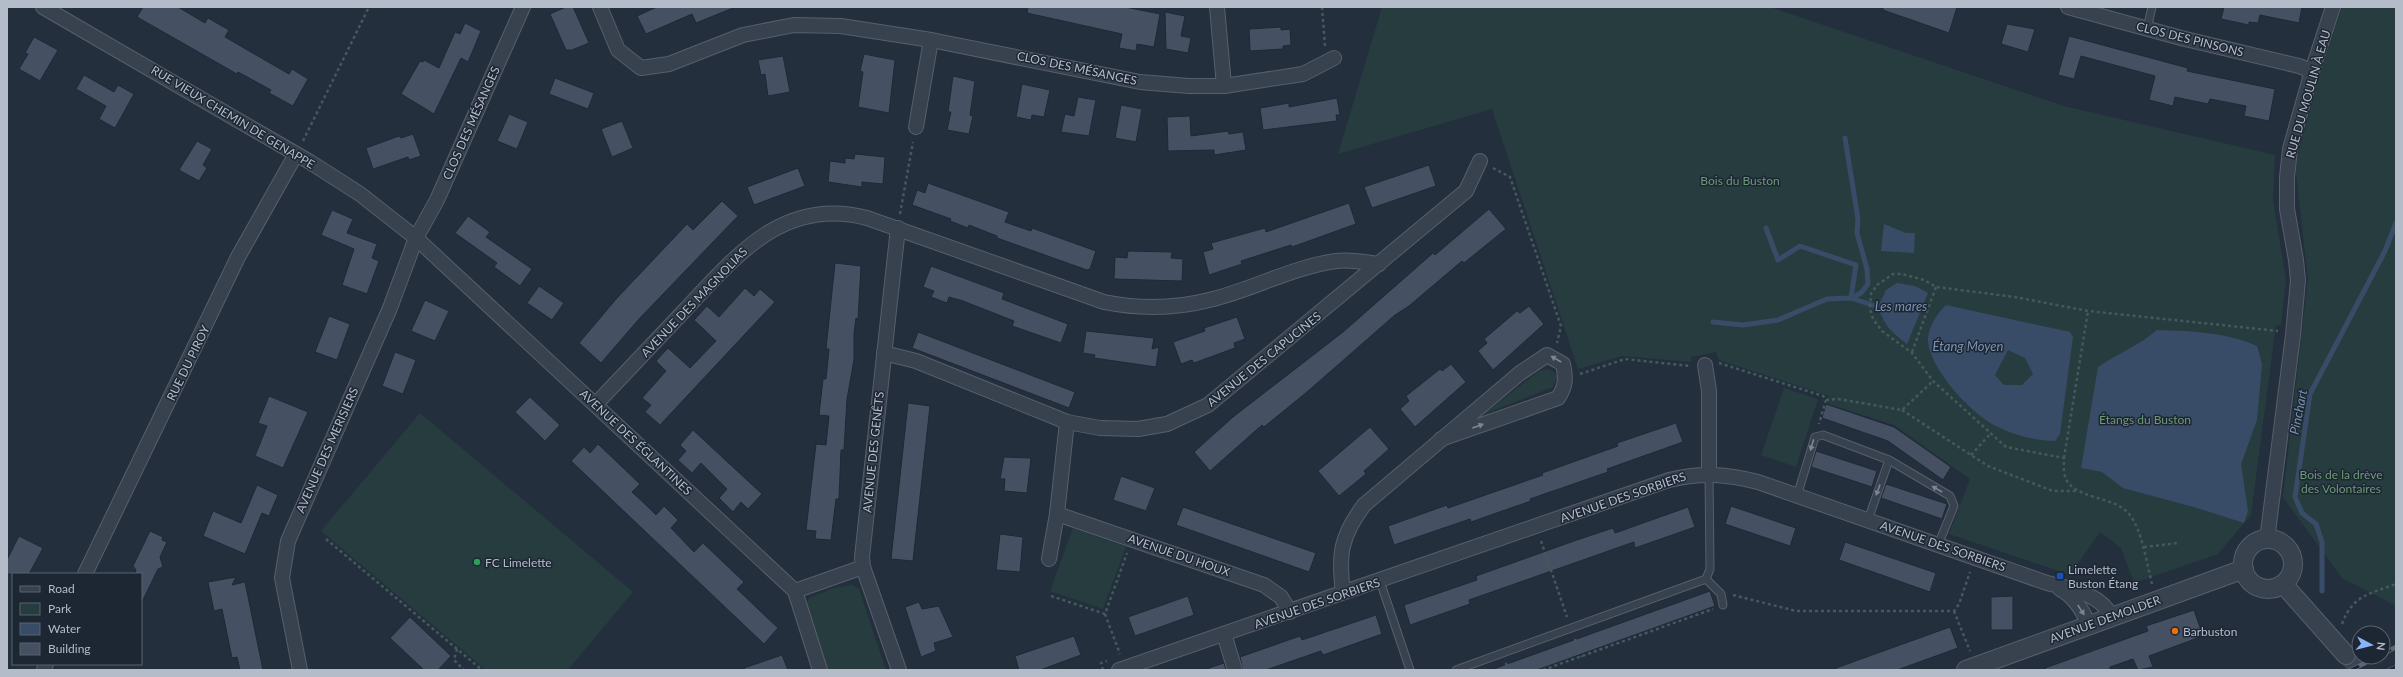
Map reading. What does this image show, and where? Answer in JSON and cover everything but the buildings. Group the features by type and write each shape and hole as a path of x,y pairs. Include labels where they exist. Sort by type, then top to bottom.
{"street":[{"name":"RUE VIEUX CHEMIN DE GENAPPE","path":"43,7 296,154 360,194 416,238"},
{"name":"CLOS DES MÉSANGES","path":"416,238 437,200 523,7"},
{"name":"CLOS DES MÉSANGES","path":"600,7 618,50 641,68 669,64 743,35 794,26 840,26 931,40 1140,82 1189,86 1224,86 1303,74 1330,60"},
{"path":"1217,7 1224,86"},
{"name":"CLOS DES PINSONS","path":"2068,7 2147,29 2256,55 2312,71"},
{"name":"RUE DU MOULIN À EAU","path":"2267,540 2293,335 2298,280 2287,209 2287,177 2290,149 2312,71 2333,7"},
{"path":"915,133 931,40"},
{"name":"RUE DU PIROY","path":"85,573 238,257 296,154"},
{"name":"AVENUE DES CAPUCINES","path":"884,353 916,361 1067,422 1100,428 1138,429 1168,424 1196,412 1225,392 1466,191 1480,161"},
{"name":"AVENUE DES MAGNOLIAS","path":"596,404 738,254 761,236 797,219 834,213 856,215 898,228"},
{"path":"898,228 1104,302 1141,307 1161,308 1211,300 1295,271 1338,260 1379,264"},
{"name":"AVENUE DES GENÊTS","path":"898,228 864,533 863,567 899,670"},
{"name":"AVENUE DES ÉGLANTINES","path":"416,238 596,404 794,591 820,670"},
{"name":"AVENUE DES MERISIERS","path":"300,670 282,578 288,541 390,308 416,238"},
{"path":"1343,592 1339,565 1344,541 1352,521 1364,504 1520,372 1547,355 1554,357 1563,364 1566,377 1565,388 1558,398 1441,439"},
{"path":"1705,365 1709,391 1709,473"},
{"path":"1049,559 1057,514 1067,422"},
{"name":"AVENUE DES SORBIERS","path":"1119,670 1670,480 1691,474 1709,473 1731,475 1797,496 2047,583 2085,593 2107,606 2112,617"},
{"name":"AVENUE DU HOUX","path":"1057,514 1264,585 1281,597 1290,612"},
{"path":"2267,540 2280,543 2290,552 2293,566 2292,573 2283,584 2277,588 2263,588 2250,582 2244,569 2244,562 2249,549 2260,541 2267,540"},
{"path":"794,591 863,567"},
{"name":"AVENUE DEMOLDER","path":"1971,668 2244,569"},
{"name":"AVENUE DES SORBIERS","path":"2047,583 2069,594 2084,615 2088,625"},
{"path":"2283,584 2340,648"},
{"path":"1224,634 1235,670"}],"lane":[{"path":"2147,29 2152,7"},
{"path":"1797,496 1815,437 1823,435 1889,460 1950,496 1954,506 1938,545"},
{"path":"1868,520 1889,460"},
{"path":"1706,580 1710,569 1709,473"},
{"path":"1706,580 1721,594 1723,605"},
{"path":"1456,670 1706,580"},
{"path":"1380,581 1410,670"}],"path":[{"path":"296,154 369,7"},
{"path":"1322,7 1330,60"},
{"path":"903,201 915,133"},
{"path":"1480,161 1510,177 1561,326 1554,357"},
{"path":"2064,458 2006,447 1933,381 1912,352 1882,331 1870,309 1871,294 1877,285 1893,274 1902,274 1924,280 1936,287 2015,297 2088,311 2273,331 2293,335"},
{"path":"1912,352 1936,287"},
{"path":"2088,311 2064,458 2065,476 2070,486 2077,491 2120,505 2130,515 2144,547 2156,600"},
{"path":"1578,375 1625,359 1686,366"},
{"path":"1720,363 1823,396 1826,400"},
{"path":"1902,410 1933,381"},
{"path":"1826,400 1838,399 1902,410 1988,466 2052,491 2077,491"},
{"path":"1815,437 1826,400"},
{"path":"1971,455 1991,433"},
{"path":"1536,527 1582,657"},
{"path":"326,539 482,670"},
{"path":"1103,670 1101,664 1121,656 1105,614 1127,552 1135,540"},
{"path":"2144,547 2179,543"},
{"path":"1721,594 1744,597 1796,611 1954,611 1960,604 1974,557"},
{"path":"2340,648 2346,612 2356,600 2396,584"},
{"path":"1051,596 1105,614"},
{"path":"1543,670 1723,605"},
{"path":"1954,611 1971,668"},
{"path":"457,649 454,660 464,670"}],"green space":[{"name":"Bois du Buston","path":"1382,7 1770,7 2064,106 2275,155 2273,200 2286,280 2281,325 2276,325 2251,515 2218,554 2134,583 2121,548 2100,532 2070,575 1949,534 1970,479 1894,425 1828,404 1829,396 1719,360 1716,352 1691,357 1691,362 1622,356 1578,369 1492,109 1338,154"},
{"name":"Bois de la drève des Volontaires","path":"2342,7 2396,7 2396,606 2342,578 2283,497 2308,278 2295,166 2319,77"},
{"path":"1547,369 1553,371 1557,376 1553,387 1482,415 1538,372"},
{"path":"1784,388 1818,399 1796,467 1761,455"},
{"name":"FC Limelette","path":"420,413 633,592 568,670 486,670 321,531"},
{"path":"1073,528 1126,547 1103,609 1050,591"},
{"path":"852,585 859,589 886,670 828,670 807,603 809,598 834,588"}],"water":[{"path":"1884,224 1906,233 1915,233 1914,253 1881,251"},
{"name":"Les mares","path":"1897,283 1915,286 1928,293 1907,344 1889,328 1878,307 1886,290"},
{"name":"Étang Moyen","path":"1946,305 2070,332 2073,337 2060,434 2055,441 2025,437 1996,426 1975,412 1964,402 1944,378 1936,365 1928,342 1931,327","holes":["2008,350 2025,358 2033,374 2022,385 2004,385 1995,375"]},
{"path":"2157,330 2208,333 2245,341 2257,346 2262,364 2257,420 2241,464 2248,511 2244,523 2197,508 2123,488 2102,472 2081,468 2098,367"}],"waterway":[{"path":"1845,138 1858,219 1857,233 1867,269 1868,284 1861,293 1851,298"},
{"name":"Pinchart","path":"2322,591 2322,542 2316,524 2302,513 2295,497 2310,394 2385,251 2396,223"},
{"path":"1766,228 1778,260 1800,246 1856,265 1851,298"},
{"path":"1713,322 1743,325 1778,320 1827,299 1851,298 1878,307"}],"tunnel":[{"path":"2346,655 2360,670"}],"railway":[{"path":"2391,650 2396,647"},
{"path":"2351,670 2361,665"},
{"path":"2389,670 2396,667"}],"place":[{"name":"FC Limelette","path":"477,562"},
{"name":"Limelette Buston Étang","path":"2060,576"},
{"name":"Barbuston","path":"2175,631"}],"park label":[{"name":"Étangs du Buston","path":"2145,419"}]}
